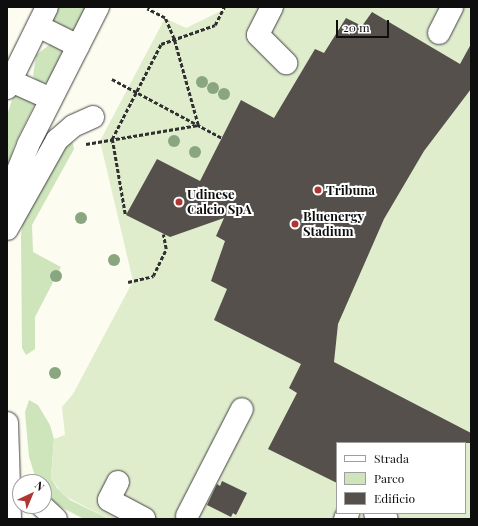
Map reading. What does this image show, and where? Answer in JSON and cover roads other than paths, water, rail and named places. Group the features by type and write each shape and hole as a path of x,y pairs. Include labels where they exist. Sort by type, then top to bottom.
{"street":[{"path":"47,7 9,84 50,99"},
{"path":"7,213 20,164 50,99 98,7"},
{"path":"272,7 258,35 286,63"},
{"path":"439,33 452,7"},
{"path":"38,26 78,46"},
{"path":"7,229 56,140 73,126 92,117"},
{"path":"187,516 242,409"},
{"path":"7,424 10,519"},
{"path":"8,463 16,474"},
{"path":"118,482 109,500 144,519"},
{"path":"377,514 387,519"}],"place":[{"name":"Tribuna","path":"318,190"},
{"name":"Udinese Calcio SpA","path":"179,202"},
{"name":"Bluenergy Stadium","path":"295,224"}]}
